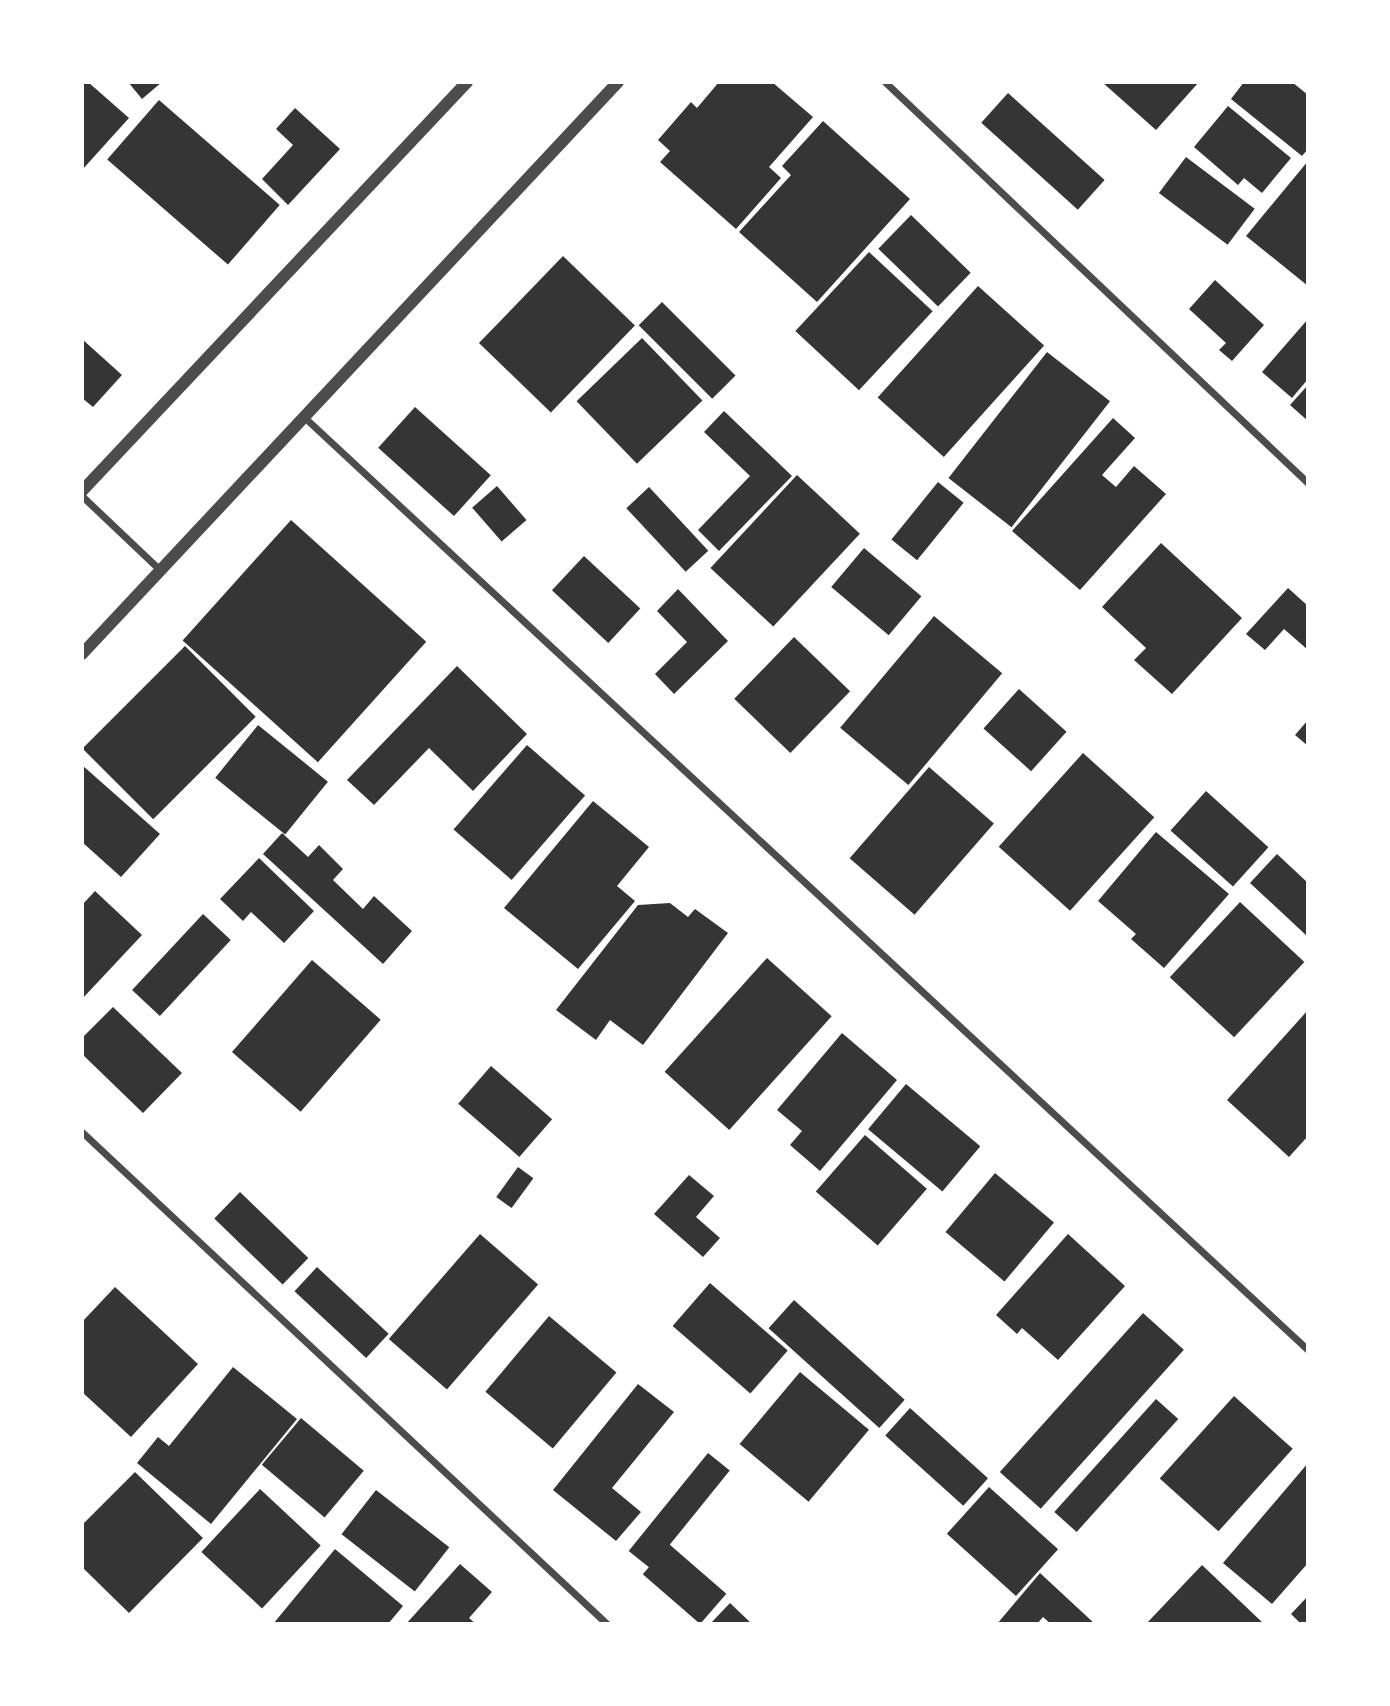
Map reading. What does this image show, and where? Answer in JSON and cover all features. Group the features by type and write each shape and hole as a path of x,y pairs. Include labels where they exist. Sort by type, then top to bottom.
{"street":[{"path":"161,571 82,493 467,82"},
{"path":"82,654 618,82"},
{"path":"885,82 1308,483"},
{"path":"304,417 1308,1350"},
{"path":"82,1132 607,1624"}],"building":[{"path":"82,82 88,82 129,118 82,170"},
{"path":"128,82 162,82 142,99"},
{"path":"719,82 772,82 813,117 769,167 781,178 736,229 660,162 670,151 658,140 691,102 697,108"},
{"path":"1102,82 1199,82 1156,130"},
{"path":"1244,82 1292,82 1308,95 1308,149 1302,156 1231,99"},
{"path":"1008,93 1105,180 1078,210 981,123"},
{"path":"159,100 280,205 228,265 107,160"},
{"path":"1228,106 1291,158 1262,193 1244,178 1238,185 1194,147"},
{"path":"295,108 340,149 288,205 262,179 293,145 276,129"},
{"path":"823,121 910,199 817,302 739,232 791,175 782,166"},
{"path":"1186,157 1255,209 1228,245 1159,193"},
{"path":"1308,161 1308,286 1246,236"},
{"path":"911,215 971,273 938,306 878,249"},
{"path":"869,252 933,311 859,390 795,331"},
{"path":"563,256 635,325 551,413 479,343"},
{"path":"1215,280 1264,325 1232,361 1219,350 1226,343 1189,309"},
{"path":"978,286 1044,346 944,457 878,397"},
{"path":"662,302 736,376 712,399 639,325"},
{"path":"1308,319 1308,379 1292,398 1262,372"},
{"path":"642,338 702,401 637,464 577,401"},
{"path":"82,339 122,375 93,407 82,398"},
{"path":"1047,352 1110,401 1012,527 948,478"},
{"path":"1308,385 1308,421 1290,405"},
{"path":"415,407 491,475 454,516 378,448"},
{"path":"724,411 792,476 719,551 698,530 750,476 704,432"},
{"path":"1113,418 1135,438 1102,475 1116,487 1134,466 1166,494 1080,590 1012,531"},
{"path":"797,475 860,534 773,627 710,568"},
{"path":"938,482 964,503 917,560 891,540"},
{"path":"497,486 527,520 502,542 472,508"},
{"path":"649,487 708,551 686,572 626,508"},
{"path":"291,520 426,642 318,762 183,640"},
{"path":"1161,543 1242,618 1172,694 1134,660 1146,648 1102,607"},
{"path":"864,548 921,596 889,635 831,587"},
{"path":"584,556 640,609 608,643 552,590"},
{"path":"1288,588 1308,606 1308,650 1284,629 1265,650 1246,634"},
{"path":"678,589 728,641 674,694 655,674 687,642 657,611"},
{"path":"934,616 1002,673 908,785 840,728"},
{"path":"794,637 850,691 790,753 734,699"},
{"path":"185,646 256,717 153,819 82,749"},
{"path":"457,666 527,734 473,791 429,748 374,805 347,780"},
{"path":"1019,689 1067,732 1031,771 984,728"},
{"path":"1308,720 1308,746 1295,735"},
{"path":"258,725 328,782 285,834 215,778"},
{"path":"527,745 585,796 512,880 454,830"},
{"path":"1083,753 1154,817 1070,911 999,847"},
{"path":"82,765 160,834 121,877 82,842"},
{"path":"929,767 994,823 915,915 850,858"},
{"path":"1206,791 1268,847 1233,887 1171,830"},
{"path":"593,801 649,847 617,886 635,901 578,969 504,908"},
{"path":"1156,832 1229,894 1164,968 1131,939 1136,934 1098,901"},
{"path":"282,833 308,857 319,845 343,869 333,880 363,909 374,896 412,931 383,964 263,854"},
{"path":"1277,854 1308,883 1308,937 1250,883"},
{"path":"259,858 314,911 284,943 251,912 243,921 220,899"},
{"path":"95,891 142,935 82,999 82,905"},
{"path":"1240,902 1304,962 1234,1037 1170,977"},
{"path":"670,903 688,917 695,909 728,933 643,1045 610,1020 596,1040 556,1010 638,905"},
{"path":"203,914 231,940 160,1016 132,990"},
{"path":"767,958 832,1016 729,1130 665,1072"},
{"path":"312,960 381,1020 301,1112 232,1052"},
{"path":"113,1007 182,1073 143,1113 82,1054 82,1038"},
{"path":"1308,1010 1308,1136 1289,1157 1227,1100"},
{"path":"842,1033 897,1080 820,1171 790,1145 802,1131 777,1110"},
{"path":"491,1066 552,1119 519,1157 458,1104"},
{"path":"906,1084 980,1146 942,1192 868,1129"},
{"path":"865,1135 927,1189 878,1245 816,1192"},
{"path":"518,1167 533,1178 512,1208 496,1197"},
{"path":"995,1173 1054,1222 1004,1281 946,1232"},
{"path":"689,1175 714,1196 696,1217 720,1238 703,1257 654,1214"},
{"path":"240,1192 308,1258 283,1285 214,1219"},
{"path":"480,1234 538,1285 447,1389 389,1339"},
{"path":"1068,1234 1125,1286 1058,1360 1022,1328 1017,1334 996,1315"},
{"path":"317,1267 389,1334 366,1358 294,1291"},
{"path":"710,1283 788,1351 750,1394 673,1326"},
{"path":"115,1287 198,1364 131,1437 82,1392 82,1322"},
{"path":"794,1300 905,1400 879,1428 769,1328"},
{"path":"1143,1313 1184,1350 1041,1509 1000,1472"},
{"path":"549,1316 616,1373 553,1448 485,1392"},
{"path":"233,1367 297,1419 211,1524 137,1463 158,1437 169,1446"},
{"path":"800,1372 869,1430 809,1502 740,1444"},
{"path":"638,1384 674,1412 612,1488 641,1512 616,1541 553,1490"},
{"path":"1234,1396 1293,1449 1218,1531 1160,1478"},
{"path":"1156,1399 1178,1419 1077,1532 1054,1512"},
{"path":"910,1408 988,1478 963,1506 885,1435"},
{"path":"301,1418 364,1471 325,1517 262,1465"},
{"path":"708,1453 730,1471 650,1569 629,1551"},
{"path":"1308,1463 1308,1563 1272,1604 1223,1563"},
{"path":"135,1472 203,1538 129,1613 82,1567 82,1525"},
{"path":"989,1487 1058,1549 1016,1596 947,1534"},
{"path":"260,1489 321,1546 262,1609 201,1552"},
{"path":"376,1490 449,1547 415,1591 342,1534"},
{"path":"669,1544 726,1594 700,1624 643,1574"},
{"path":"335,1549 403,1606 388,1624 273,1624"},
{"path":"460,1564 492,1592 469,1618 476,1624 406,1624"},
{"path":"1202,1565 1264,1624 1146,1624"},
{"path":"1040,1573 1095,1624 1051,1624 1043,1617 1037,1624 997,1624"},
{"path":"1308,1596 1308,1624 1301,1624 1291,1614"},
{"path":"730,1603 752,1624 710,1624"}]}
